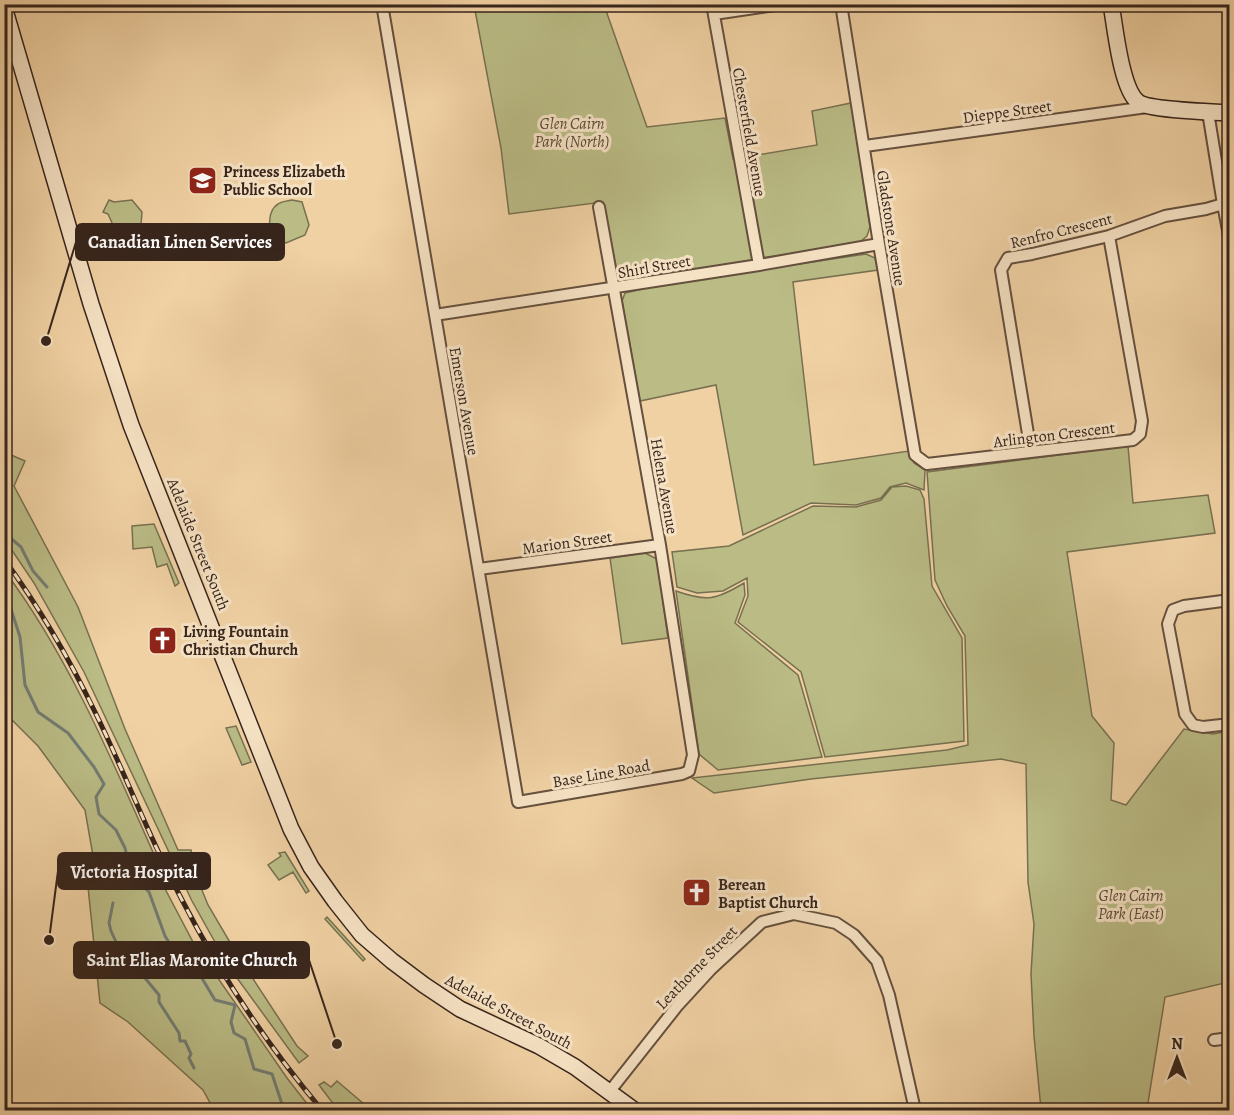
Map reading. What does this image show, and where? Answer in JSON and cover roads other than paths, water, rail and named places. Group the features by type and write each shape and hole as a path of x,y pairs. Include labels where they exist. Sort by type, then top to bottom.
{"main road":[{"path":"1111,4 1123,74 1138,103 1230,113"},
{"name":"Adelaide Street South","path":"4,7 91,304 131,425 291,829 311,867 362,934 424,986 460,1009 539,1046 575,1067 634,1110"}],"street":[{"name":"Emerson Avenue","path":"382,4 518,802"},
{"path":"713,9 782,4"},
{"name":"Gladstone Avenue","path":"841,4 915,455"},
{"name":"Chesterfield Avenue","path":"713,9 759,266"},
{"name":"Dieppe Street","path":"865,146 1153,106"},
{"path":"1208,112 1230,241"},
{"name":"Renfro Crescent","path":"1031,452 1001,270 1008,258 1109,236 1165,216 1206,210 1223,204"},
{"name":"Helena Avenue","path":"599,207 660,545 693,755 689,771"},
{"name":"Arlington Crescent","path":"915,455 927,464 1133,440 1140,434 1142,421 1109,236"},
{"name":"Shirl Street","path":"435,315 613,289 661,279 759,266 879,244"},
{"name":"Marion Street","path":"479,569 660,545"},
{"path":"1230,600 1184,606 1173,610 1168,624 1185,714 1193,725 1203,727 1230,724"},
{"name":"Base Line Road","path":"518,802 689,771"},
{"name":"Leathorne Street","path":"610,1091 678,1005 711,969 762,922 794,914 836,923 854,935 877,961 889,995 915,1110"},
{"path":"1214,1040 1230,1038"}],"waterway":[{"path":"4,523 8,536 21,547 33,571 47,587"},
{"path":"10,606 20,637 25,685 38,712 68,733 94,767 104,784 96,797 99,814 116,830 125,848 132,876 149,892 165,936 176,954 197,970 215,1000 235,1005 231,1022 234,1033 245,1039 254,1069 272,1074 284,1110"},
{"path":"113,903 109,923 116,942 138,958 145,978 159,995 159,1002 179,1033 180,1041 185,1041 194,1068"}],"railway":[{"path":"4,559 53,633 75,672 169,875 212,954 282,1060 322,1110"}],"place":[{"name":"Princess Elizabeth Public School","path":"202,180"},
{"name":"Canadian Linen Services","path":"46,341"},
{"name":"Living Fountain Christian Church","path":"162,640"},
{"name":"Berean Baptist Church","path":"697,893"},
{"name":"Victoria Hospital","path":"49,940"},
{"name":"Saint Elias Maronite Church","path":"337,1044"}],"park label":[{"name":"Glen Cairn Park (North)","path":"572,132"},
{"name":"Glen Cairn Park (East)","path":"1131,904"}]}
